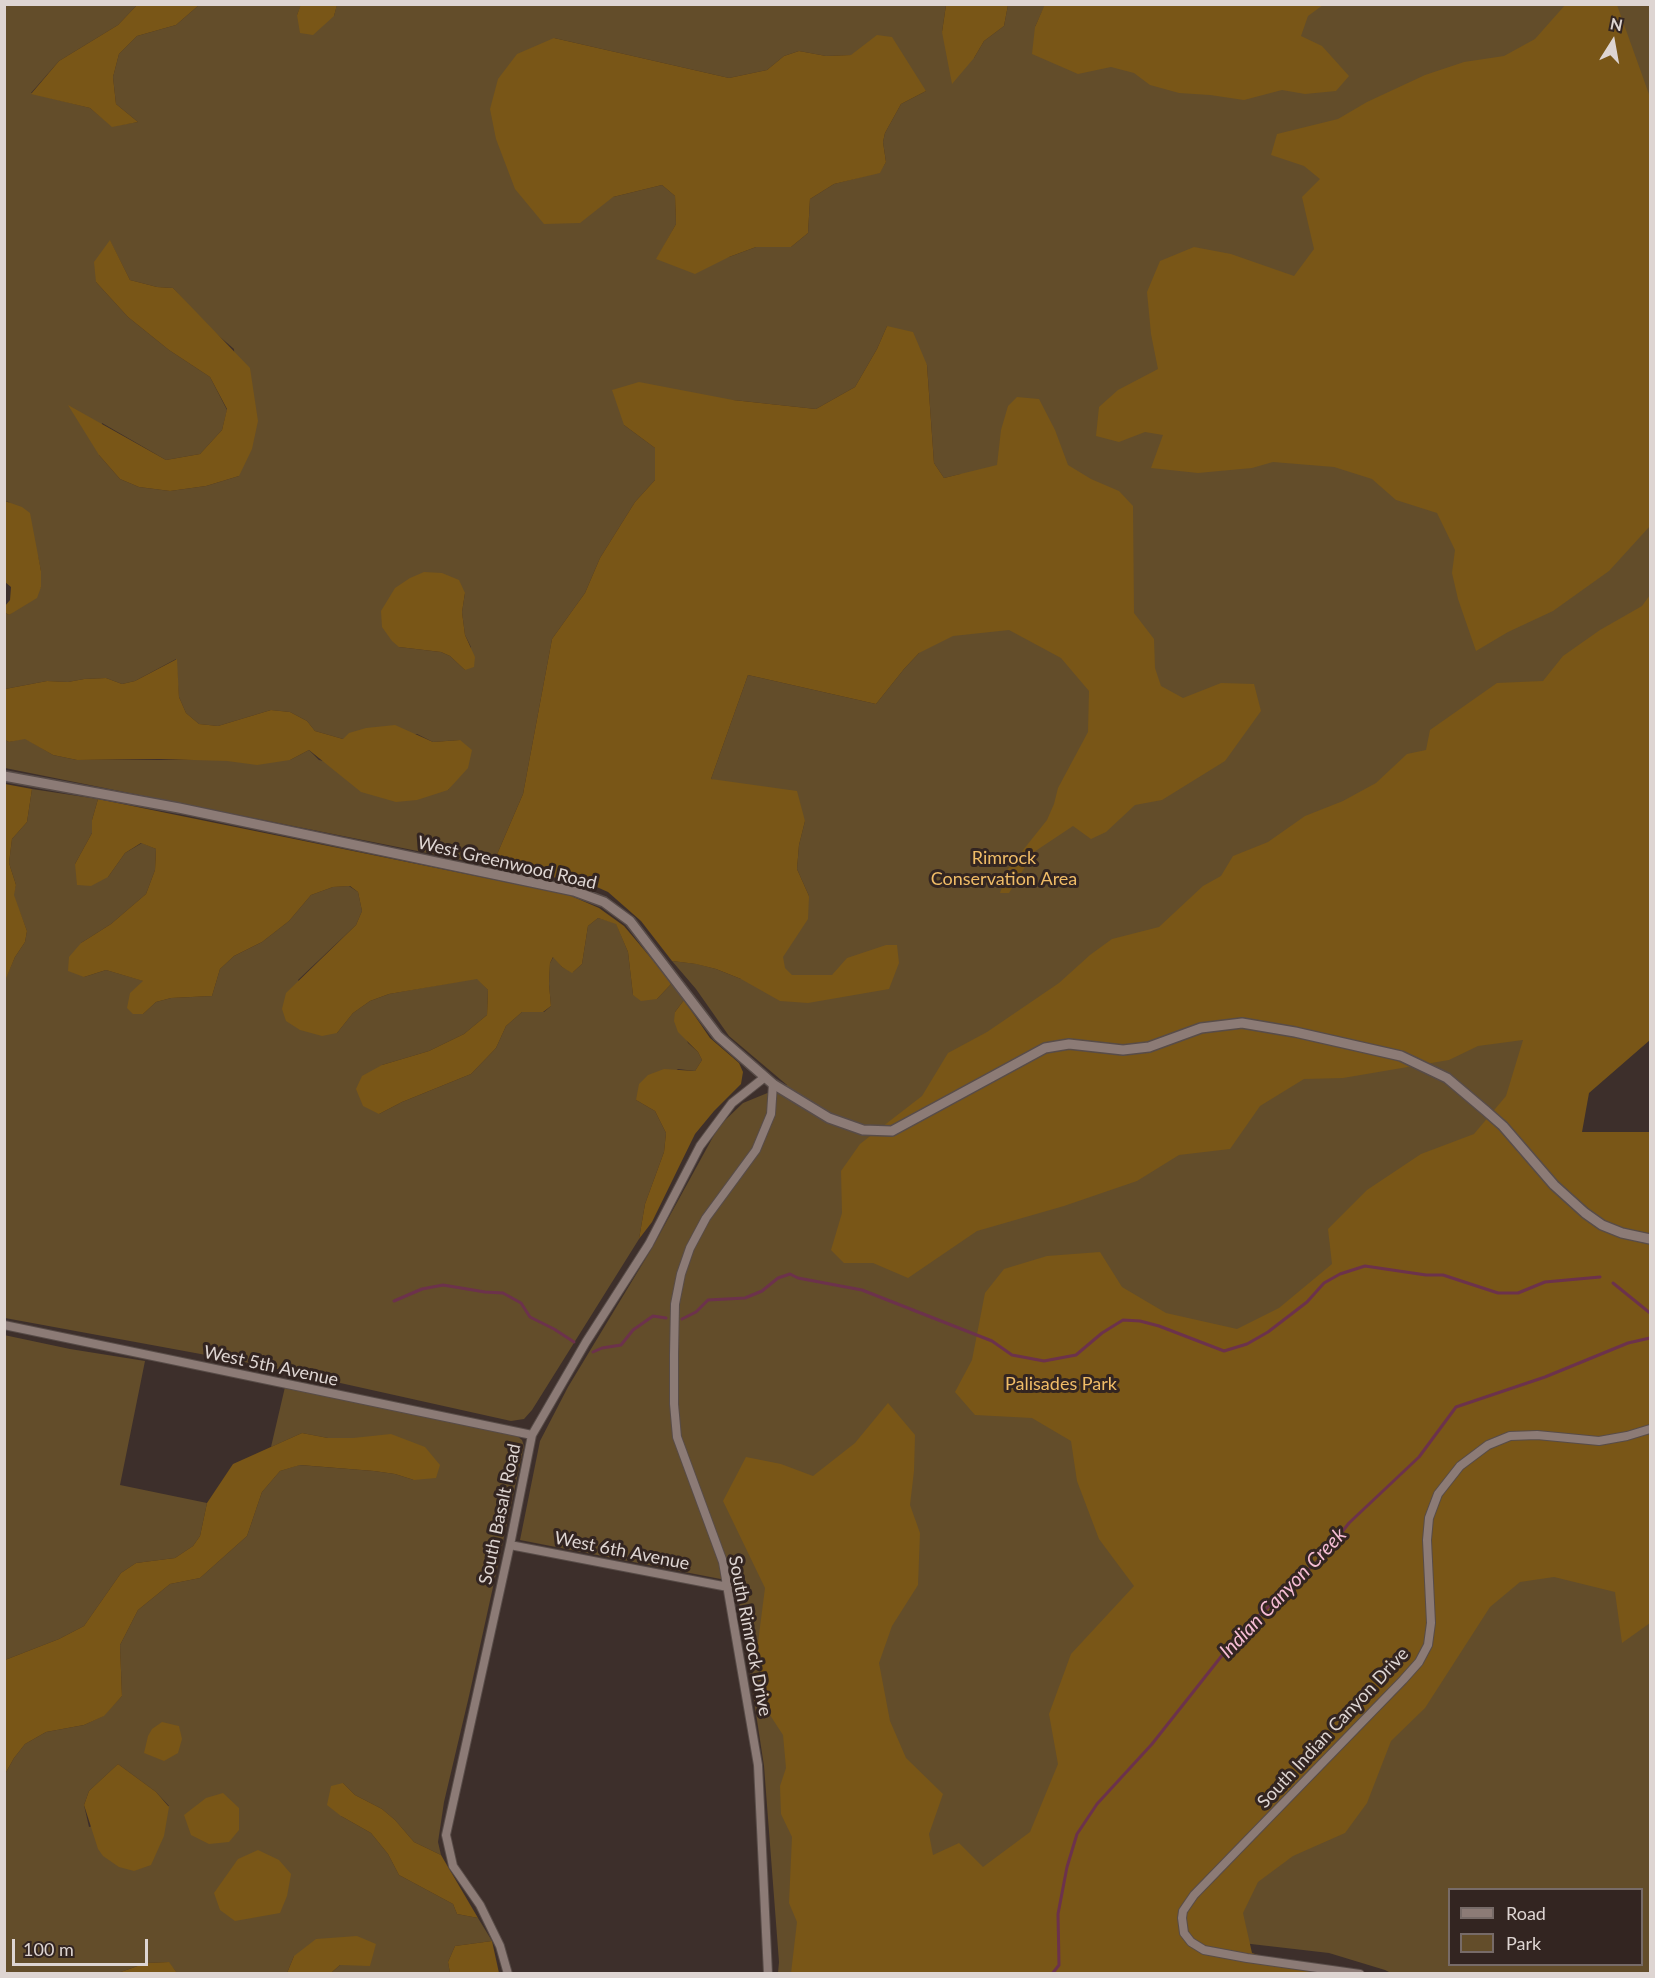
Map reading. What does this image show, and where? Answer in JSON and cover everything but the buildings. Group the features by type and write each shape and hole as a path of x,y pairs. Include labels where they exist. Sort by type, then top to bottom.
{"street":[{"name":"West Greenwood Road","path":"4,776 179,808 289,833 574,891 604,902 630,921 718,1036 773,1084 829,1118 863,1130 892,1131 1045,1048 1069,1044 1123,1050 1149,1047 1201,1028 1242,1023 1295,1032 1401,1056 1447,1078 1503,1126 1554,1185 1585,1213 1622,1233 1650,1239"},
{"name":"South Basalt Road","path":"508,1974 500,1946 480,1905 453,1866 446,1835 532,1435 586,1342 649,1244 700,1146 732,1103 765,1077"},
{"name":"South Rimrock Drive","path":"768,1974 758,1765 723,1562 677,1437 674,1404 675,1304 681,1274 690,1248 706,1218 756,1150 771,1114 773,1084"},
{"name":"West 5th Avenue","path":"4,1325 532,1435"},
{"name":"South Indian Canyon Drive","path":"1360,1974 1204,1950 1191,1942 1184,1933 1183,1911 1194,1895 1419,1662 1428,1644 1431,1623 1427,1540 1429,1518 1438,1494 1460,1466 1488,1445 1510,1436 1599,1440 1627,1436 1650,1429"},
{"name":"West 6th Avenue","path":"510,1545 728,1587"}],"green space":[{"path":"301,4 337,5 334,16 313,35 300,33 297,15"},
{"name":"Palisades Park","path":"337,4 946,5 942,32 974,58 984,41 1004,26 1008,5 1045,5 1035,27 1054,5 1650,5 1650,837 1527,1131 1176,1940 1307,1973 778,1973 764,1766 736,1582 520,1540 540,1441 568,1387 652,1248 719,1126 743,1103 787,1085 729,1036 696,989 672,961 697,964 741,979 809,896 797,869 799,845 805,821 711,779 748,675 876,704 919,653 961,474 944,478 934,463 927,365 887,326 877,349 855,387 816,409 733,400 624,425 655,448 655,480 635,502 600,558 585,593 552,639 523,794 492,866 5,768 5,740 9,742 25,738 53,755 77,760 290,760 309,750 319,760 448,790 456,779 460,740 433,742 417,734 343,739 315,731 307,721 290,712 271,710 218,726 199,724 186,713 179,697 176,659 135,681 122,684 106,678 68,682 47,681 5,689 4,612 9,615 41,587 41,571 38,557 9,502 5,501 5,5 137,5 118,25 59,61 31,93 90,108 112,126 138,122 116,104 113,77 119,54 137,36 176,25 199,5 301,5 297,15 334,16","holes":["554,38 729,78 767,70 784,56 799,51 826,56 851,55 926,91 901,104 885,133 883,142 886,162 880,172 834,184 810,199 808,233 791,247 756,247 729,257 657,259 676,224 675,196 662,185 613,197","110,241 130,280 157,287 173,288 205,324 234,349 239,476 206,486 170,491 139,487 120,479 99,455 102,423 166,460 200,454 222,430 227,410 210,377 169,350 128,317 96,282","465,593 462,612 465,635 471,647 465,670 450,656 441,652 399,647"]},
{"path":"1045,4 1323,5 1308,16 1301,36 1322,46 1349,76 1336,91 1305,94 1282,90 1244,100 1179,93 1150,85 1134,73 1111,67 1078,74 1032,54 1035,27"},
{"path":"1566,4 1617,5 1650,97 1650,526 1609,571 1553,611 1508,632 1476,651 1458,599 1452,573 1455,550 1437,513 1396,500 1372,479 1334,467 1273,462 1252,468 1198,473 1151,468 1163,435 1145,432 1119,442 1096,436 1099,407 1118,390 1158,369 1151,334 1147,292 1160,261 1194,247 1231,254 1294,276 1314,249 1302,197 1320,179 1304,166 1271,155 1277,134 1338,119 1367,102 1425,75 1464,62 1504,56 1535,39"},
{"path":"137,5 199,5 176,25 137,36 119,54 113,77 116,104 138,122 112,127 90,108 31,94 59,61 118,25"},
{"path":"946,5 1008,5 1004,26 984,41 974,58 952,84 942,32"},
{"path":"877,35 892,37 926,91 901,104 885,133 883,142 886,162 880,173 834,184 810,199 808,233 791,247 756,247 695,274 656,259 676,224 675,196 662,185 613,197 580,223 544,224 515,189 496,139 490,109 498,79 517,54 554,38 729,78 767,70 784,56 799,51 826,56 851,55"},
{"path":"110,240 130,280 157,287 173,288 250,368 258,421 252,449 239,476 206,486 170,491 139,487 120,479 99,455 68,405 166,460 200,454 222,430 227,409 210,377 169,350 128,317 96,282 94,262"},
{"path":"887,326 913,332 927,365 934,463 944,478 997,465 1001,430 1008,406 1017,397 1039,399 1055,430 1068,465 1091,479 1119,491 1133,506 1134,613 1154,639 1155,668 1161,686 1183,698 1221,683 1254,684 1261,711 1225,761 1162,800 1135,805 1106,832 1091,839 1073,826 1034,852 1009,893 1000,893 1008,869 1047,820 1058,788 1088,732 1089,691 1061,658 1009,630 953,636 919,653 876,704 748,675 711,779 797,791 805,821 799,845 797,869 809,896 808,919 783,957 785,968 792,975 832,975 847,958 886,945 897,945 899,963 889,989 808,1003 780,1001 741,979 716,969 672,961 641,921 608,892 590,884 492,866 523,794 552,639 585,593 600,558 635,502 655,480 655,448 624,425 612,390 639,382 733,400 816,409 855,387 877,349"},
{"path":"5,501 22,507 30,513 41,571 41,587 37,598 9,615 4,612 10,600 11,587 5,582"},
{"path":"424,572 442,573 459,580 465,593 462,612 465,635 475,657 474,667 465,670 450,656 441,652 399,647 382,627 381,611 395,588"},
{"path":"1650,595 1650,1040 1589,1093 1582,1132 1650,1132 1650,1623 1622,1643 1615,1592 1554,1577 1520,1582 1490,1607 1425,1708 1391,1741 1367,1803 1345,1833 1293,1856 1258,1882 1243,1913 1252,1953 1315,1973 791,1973 797,1922 789,1903 792,1837 781,1814 780,1786 786,1768 783,1735 768,1712 757,1650 765,1588 723,1501 746,1457 781,1464 813,1476 855,1443 888,1403 915,1435 910,1505 920,1533 918,1585 892,1626 879,1663 890,1721 906,1758 943,1794 929,1834 933,1855 959,1843 983,1867 1030,1832 1058,1764 1049,1714 1071,1654 1134,1586 1099,1539 1077,1481 1071,1441 1032,1418 975,1415 955,1392 972,1360 985,1293 1004,1269 1047,1256 1100,1252 1122,1287 1166,1313 1237,1329 1279,1308 1332,1264 1328,1229 1367,1190 1421,1154 1474,1134 1506,1096 1523,1040 1478,1046 1449,1060 1343,1078 1304,1079 1260,1106 1230,1149 1179,1155 1137,1181 1064,1206 977,1231 908,1278 873,1263 844,1263 831,1250 842,1213 841,1171 860,1144 922,1096 948,1053 987,1032 1059,983 1112,939 1159,927 1203,886 1221,876 1233,856 1268,842 1305,816 1343,801 1376,783 1407,754 1426,750 1430,730 1497,683 1543,681 1563,656 1600,630 1642,606"},
{"path":"177,659 179,697 186,713 199,724 218,726 271,710 290,712 307,721 315,731 343,739 349,733 366,728 395,725 433,742 460,740 472,750 468,768 448,790 417,800 396,802 361,792 309,750 290,760 257,765 227,761 159,759 77,760 53,755 25,739 9,742 5,740 5,689 47,681 68,682 106,678 122,684 135,681"},
{"path":"5,784 32,789 27,822 12,839 9,863 16,885 14,895 27,931 25,942 15,957 5,981"},
{"path":"32,789 98,799 92,820 92,833 75,864 108,877 125,853 142,843 156,849 155,870 146,894 111,924 81,943 84,977 106,970 144,981 143,1014 156,1002 171,998 212,996 220,969 234,956 262,942 289,921 311,895 333,887 349,886 358,892 362,911 356,925 298,980 337,1033 353,1013 370,1001 389,994 477,978 488,990 487,1015 464,1034 429,1051 382,1065 379,1114 402,1102 471,1074 496,1048 506,1026 522,1012 544,1012 551,1006 550,963 554,956 562,967 573,972 582,964 588,926 598,918 616,923 628,952 633,995 657,999 672,983 684,1000 675,1012 688,1043 698,1052 702,1060 695,1071 678,1069 636,1100 655,1111 666,1133 664,1152 645,1204 639,1239 532,1410 524,1419 511,1421 255,1364 5,1318 4,982 15,957 25,942 27,931 13,895 16,885 9,863 12,839 27,822"},
{"path":"98,799 569,895 599,908 624,926 672,983 657,999 641,1001 633,995 628,952 616,924 598,918 588,926 582,964 572,973 562,967 553,957 550,963 549,984 551,1006 543,1012 522,1012 506,1026 496,1048 471,1074 402,1102 379,1114 363,1106 356,1089 362,1076 382,1065 429,1051 464,1034 487,1015 488,990 477,979 389,994 370,1001 353,1013 337,1033 322,1036 300,1030 286,1021 282,1009 286,993 356,925 362,911 358,892 350,886 333,887 311,895 289,921 262,942 234,956 220,969 212,996 171,998 156,1002 143,1014 133,1014 127,1008 130,993 143,981 106,970 84,977 68,971 69,957 81,943 111,924 146,894 155,870 156,849 141,843 125,853 108,877 91,886 77,885 75,864 92,833 92,820"},
{"path":"684,1000 710,1038 739,1063 743,1072 741,1084 695,1134 652,1222 639,1239 645,1204 664,1152 666,1133 655,1111 636,1100 639,1084 648,1075 664,1069 695,1071 702,1060 698,1052 678,1032 674,1021 675,1012"},
{"path":"4,1335 145,1361 120,1485 207,1503 200,1536 193,1546 175,1558 136,1563 121,1573 84,1626 59,1639 5,1660"},
{"path":"285,1387 517,1436 522,1440 524,1446 444,1802 438,1842 441,1855 414,1842 382,1809 355,1795 343,1783 341,1816 371,1833 388,1854 399,1875 453,1904 457,1914 478,1918 492,1941 455,1946 448,1962 450,1973 331,1973 340,1965 294,1956 287,1973 177,1973 168,1962 146,1963 118,1973 5,1974 5,1774 25,1744 46,1732 84,1725 103,1716 122,1696 120,1645 138,1610 170,1584 200,1578 247,1536 262,1492 280,1471 299,1465 374,1471 414,1480 353,1438 328,1438 302,1433 271,1447","holes":["118,1764 156,1792 169,1806 89,1827 84,1805 89,1791"]},
{"path":"302,1433 328,1438 391,1434 425,1447 440,1465 436,1478 414,1480 374,1471 300,1465 280,1471 262,1492 247,1536 200,1578 170,1584 138,1610 120,1645 122,1696 104,1716 84,1725 46,1732 25,1744 5,1774 5,1660 59,1639 84,1626 121,1573 136,1563 175,1558 193,1546 200,1536 207,1503 233,1464"},
{"path":"1650,1434 1650,1973 1391,1973 1329,1953 1225,1941 1197,1935 1417,1668"},
{"path":"162,1722 179,1726 182,1739 178,1753 164,1761 144,1753 152,1729"},
{"path":"118,1764 156,1792 169,1807 164,1836 151,1865 134,1871 119,1867 103,1856 98,1849 84,1805 89,1791"},
{"path":"343,1783 355,1795 382,1809 414,1842 441,1855 478,1918 457,1914 453,1904 399,1875 388,1854 371,1833 327,1805 331,1786"},
{"path":"223,1793 239,1808 239,1830 229,1842 209,1844 191,1835 184,1815 206,1798"},
{"path":"258,1850 279,1860 291,1874 287,1896 280,1913 235,1921 220,1910 214,1893 238,1859"},
{"path":"357,1936 376,1944 370,1966 340,1965 331,1973 287,1973 294,1956 316,1939"},
{"path":"492,1941 499,1973 450,1973 448,1962 455,1946"},
{"path":"169,1962 177,1973 118,1973 146,1963"}],"waterway":[{"path":"682,1319 696,1312 708,1300 745,1298 762,1291 778,1278 790,1274 798,1278 862,1290 992,1341 1012,1355 1044,1361 1076,1355 1102,1333 1123,1320 1140,1321 1159,1326 1224,1351 1247,1344 1268,1332 1307,1302 1324,1283 1340,1274 1365,1266 1426,1275 1443,1275 1498,1293 1518,1293 1545,1282 1600,1277"},
{"path":"1613,1283 1650,1313"},
{"path":"394,1301 422,1289 443,1285 503,1293 521,1303 530,1317 574,1342"},
{"path":"593,1352 621,1345 633,1330 653,1316 666,1318"},
{"name":"Indian Canyon Creek","path":"1052,1974 1059,1965 1058,1914 1067,1867 1077,1834 1097,1804 1152,1744 1239,1634 1323,1556 1349,1523 1419,1457 1456,1407 1545,1377 1628,1343 1650,1338"}],"park label":[{"name":"Rimrock Conservation Area","path":"1004,868"}]}
